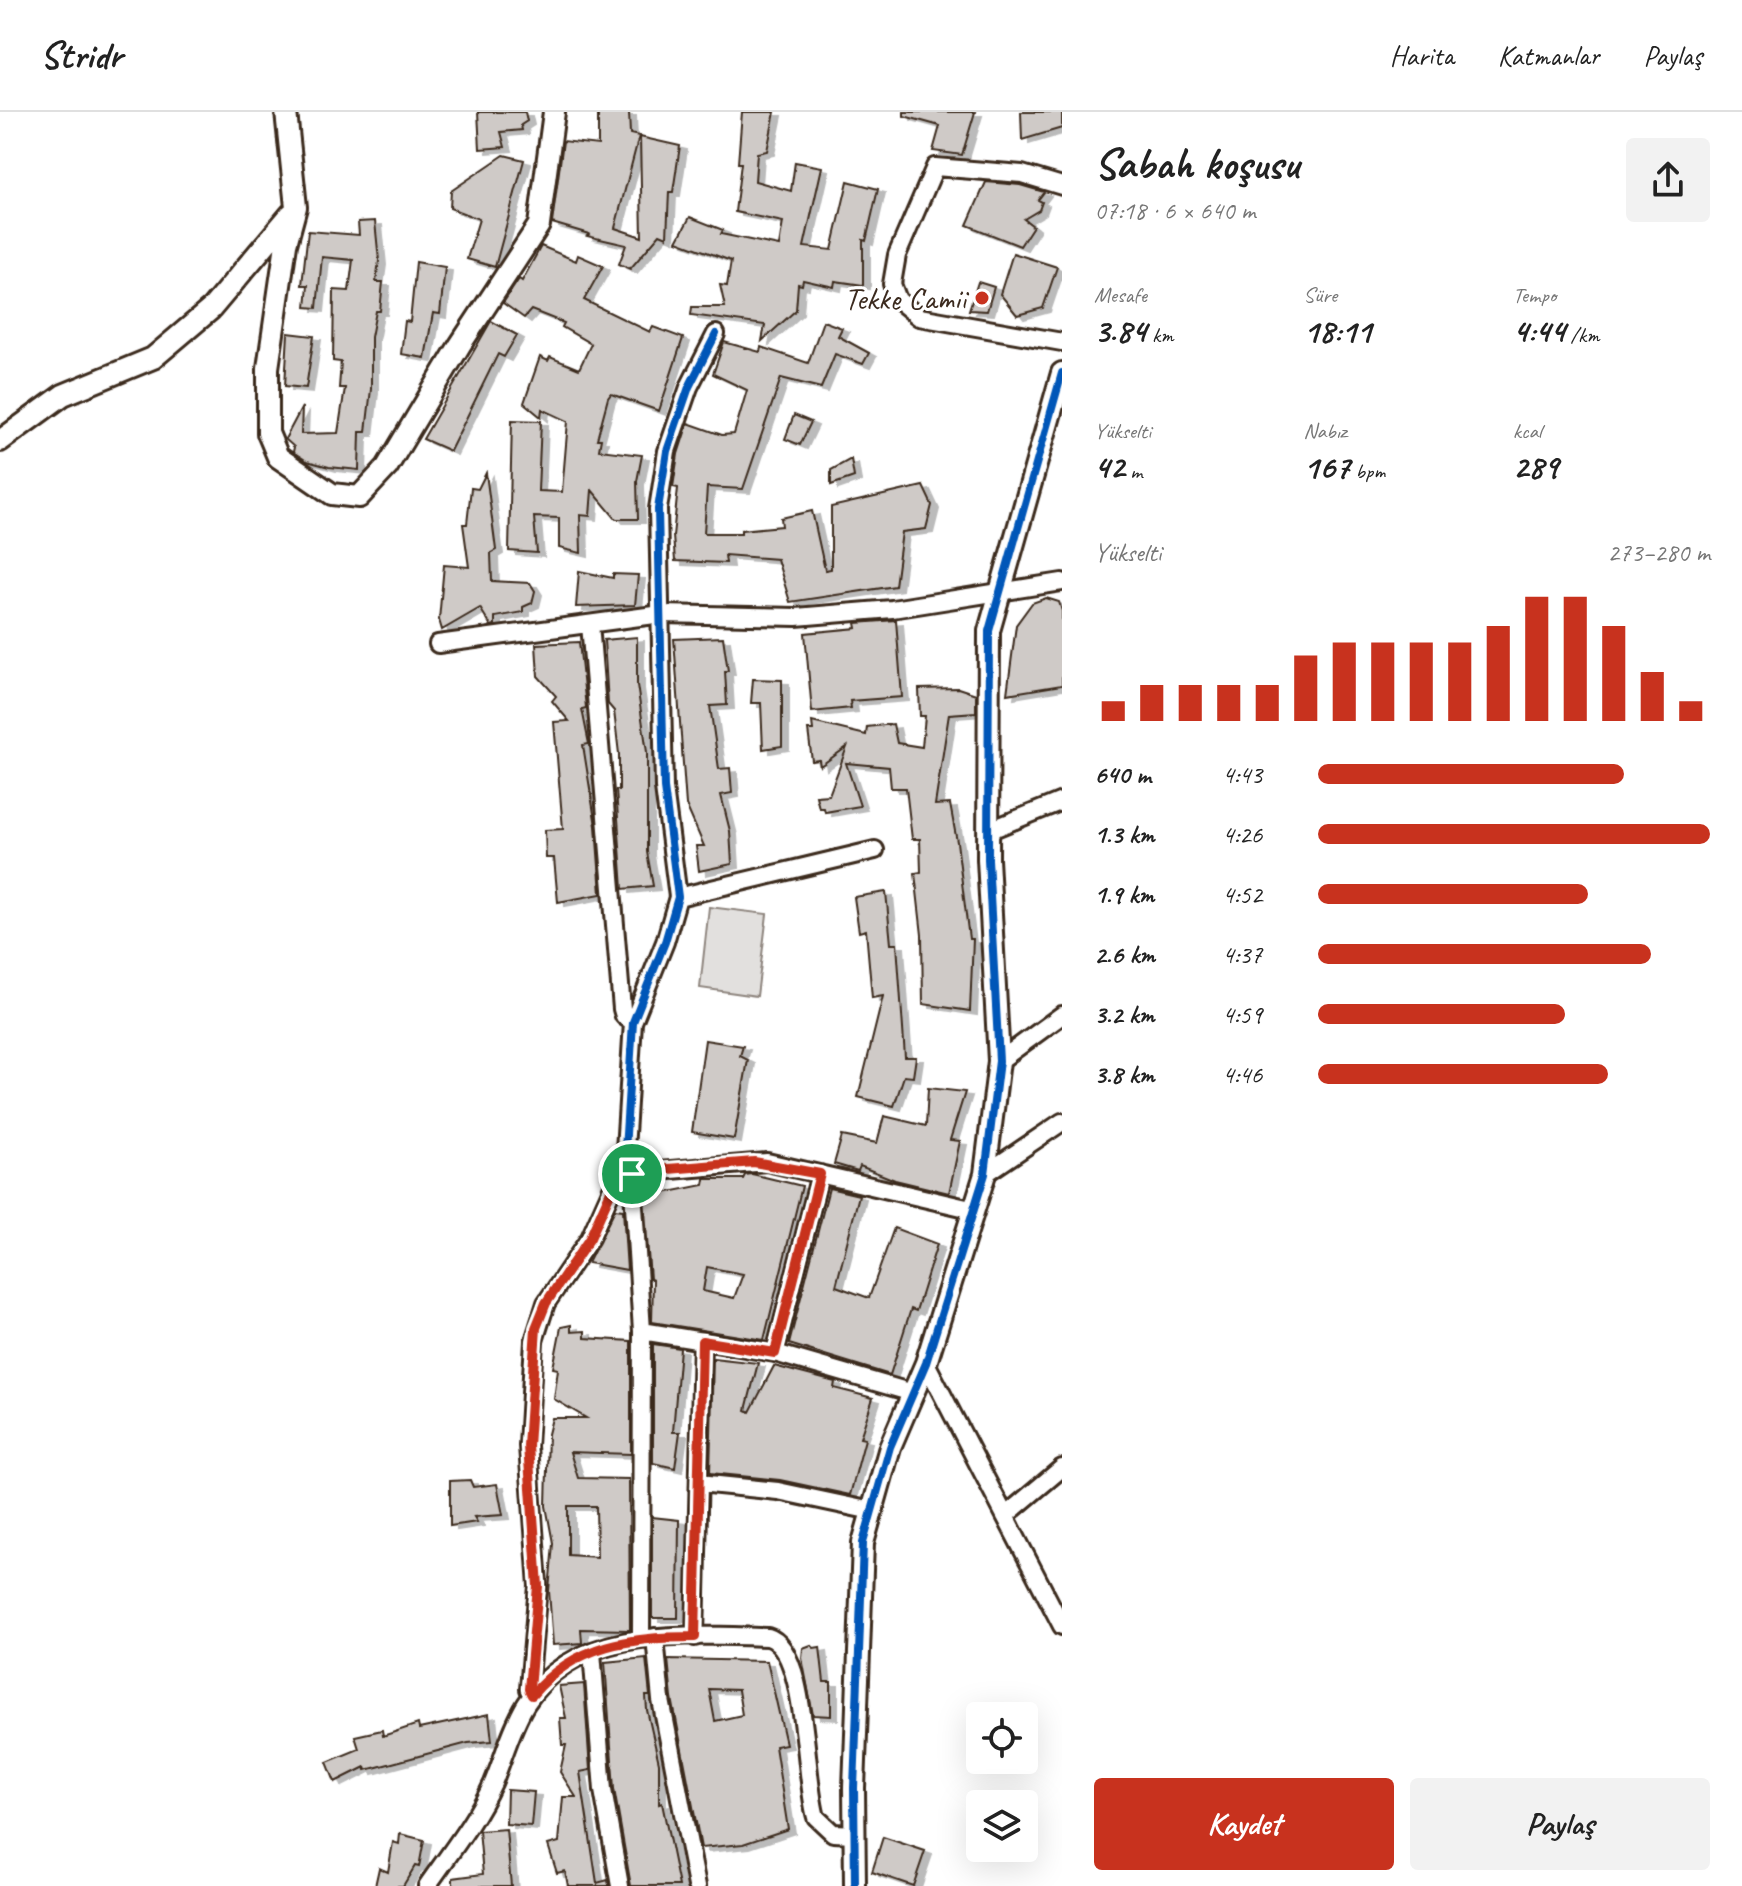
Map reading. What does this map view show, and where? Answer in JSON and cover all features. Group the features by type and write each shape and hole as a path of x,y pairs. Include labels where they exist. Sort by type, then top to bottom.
{"street":[{"path":"286,112 296,207 286,244 268,368 268,433 278,457 332,494 359,497 387,467 460,345 539,225 554,112"},
{"path":"1062,186 1022,174 935,167 897,255 892,284 898,300 919,317 1062,342"},
{"path":"0,441 63,395 153,358 211,309 296,207"},
{"path":"697,1886 648,1637 642,1331 625,1150 633,1022 665,942 678,897 664,788 662,614 657,562 660,483 667,451 689,387 716,334"},
{"path":"855,1886 863,1543 890,1447 926,1363 985,1174 999,1061 988,831 989,631 1062,373"},
{"path":"438,644 662,614 796,617 1001,594 1062,582"},
{"path":"590,624 622,1009 624,1016 633,1022"},
{"path":"988,831 1062,801"},
{"path":"678,897 875,850"},
{"path":"999,1061 1062,1015"},
{"path":"985,1174 1062,1122"},
{"path":"626,1174 754,1162 975,1210"},
{"path":"532,1695 529,1689 538,1586 528,1446 536,1328 546,1303 595,1229 626,1174"},
{"path":"775,1353 820,1174"},
{"path":"642,1331 775,1353 913,1393"},
{"path":"695,1637 702,1341"},
{"path":"926,1363 1062,1626"},
{"path":"1005,1516 1062,1468"},
{"path":"699,1483 778,1491 872,1511"},
{"path":"427,1886 483,1801 518,1719 532,1695 553,1675 592,1652 648,1637 768,1637 782,1644 794,1673 816,1817 833,1833 855,1834"},
{"path":"592,1652 603,1790 620,1886"}],"shaded area":[{"path":"709,907 767,914 757,996 700,988"}],"building":[{"path":"478,112 525,112 527,121 521,125 522,130 501,132 505,147 480,149"},
{"path":"598,112 629,112 630,134 639,136 615,228 642,237 640,137 680,146 673,192 669,192 667,237 660,234 630,269 619,264 626,245 587,236 589,234 552,223 563,141 598,145"},
{"path":"742,112 775,112 767,151 757,153 755,181 791,191 795,162 822,167 804,247 832,250 848,181 878,189 866,241 863,240 863,285 835,281 834,287 803,280 802,285 798,284 796,310 762,341 765,325 691,315 692,307 725,307 720,285 727,286 731,261 677,241 690,217 723,230 721,234 779,246 783,222 735,212 741,163 738,163"},
{"path":"904,112 975,112 962,155 933,151 940,126 904,116"},
{"path":"1021,112 1062,112 1062,128 1022,140"},
{"path":"504,155 524,160 495,267 467,259 479,219 450,208 451,191"},
{"path":"986,182 1020,185 1044,192 1038,200 1042,202 1039,210 1024,219 1033,226 1020,246 967,225"},
{"path":"375,221 379,261 376,282 383,282 380,311 376,311 371,337 371,389 366,432 360,432 359,470 329,467 307,461 293,452 294,447 285,439 302,407 301,434 338,433 345,388 339,388 341,362 333,361 334,290 349,291 353,260 322,257 317,308 306,307 308,285 302,285 308,231 359,235 358,222"},
{"path":"541,246 576,261 578,255 603,266 584,300 650,332 653,327 683,338 659,411 611,394 608,398 597,439 601,439 599,450 642,455 637,481 638,519 616,519 592,490 590,516 580,515 581,553 559,548 559,518 534,517 537,553 509,551 512,420 541,421 538,491 562,492 568,421 542,409 541,417 524,403 540,357 548,361 550,357 579,369 591,344 562,327 564,323 531,310 524,318 503,303 519,279 522,281"},
{"path":"1013,253 1057,267 1043,308 1017,315 1000,294"},
{"path":"416,262 445,267 440,314 433,313 425,358 401,354 405,321 410,322"},
{"name":"Tekke Camii","path":"978,282 994,287 987,311 969,310"},
{"path":"491,321 517,335 504,357 498,354 450,451 423,439"},
{"path":"823,321 842,328 838,336 869,353 863,364 835,354 821,388 781,378 743,489 707,487 704,533 741,533 741,530 782,526 781,518 812,511 825,570 831,569 831,507 923,486 932,505 926,529 902,532 895,586 790,602 777,559 725,555 726,563 675,561 673,536 678,488 673,487 678,454 688,423 722,435 734,434 747,390 713,374 724,342 760,352 761,347 808,363"},
{"path":"288,333 314,336 306,388 285,386"},
{"path":"794,415 811,422 800,445 785,439"},
{"path":"851,459 854,477 831,485 831,470"},
{"path":"486,473 496,550 491,553 492,581 530,583 535,591 532,603 523,607 523,612 495,617 495,625 491,626 480,608 442,630 439,620 444,565 469,567 463,524 467,524 471,488 478,489"},
{"path":"579,571 613,578 613,574 638,575 635,605 576,607"},
{"path":"1046,598 1059,602 1062,611 1062,685 1007,694 1016,625 1032,603"},
{"path":"896,620 902,697 850,701 851,708 812,712 805,633 857,628 856,623"},
{"path":"637,637 637,685 647,752 647,852 653,886 623,889 616,790 619,790 619,754 614,711 608,704 604,640"},
{"path":"723,637 728,671 725,671 727,705 710,706 719,769 730,768 732,793 721,795 730,831 732,864 699,871 696,846 704,846 686,805 674,639"},
{"path":"579,642 586,708 582,709 589,744 583,745 596,826 601,894 558,902 554,858 546,858 545,830 563,829 554,722 569,721 552,701 556,696 538,676 536,644"},
{"path":"753,679 782,680 782,746 763,749 761,703 751,703"},
{"path":"958,688 976,694 976,712 949,714 935,805 950,804 957,842 969,939 973,939 970,1011 923,1004 922,935 915,873 921,872 920,839 912,839 906,788 891,788 889,767 846,763 860,806 825,812 824,808 819,808 816,796 829,795 847,747 820,766 819,760 812,761 808,730 813,730 812,722 866,735 867,727 893,724 897,743 922,747 925,716 920,716 919,689"},
{"path":"886,892 891,944 897,944 905,1057 916,1057 913,1077 904,1076 894,1106 858,1097 883,996 872,998 866,930 859,932 854,897"},
{"path":"705,1040 743,1046 740,1056 748,1060 734,1139 692,1132"},
{"path":"928,1088 965,1092 950,1140 960,1141 949,1193 895,1180 860,1166 858,1171 834,1164 842,1136 877,1143 884,1116 926,1126"},
{"path":"745,1175 802,1186 764,1340 652,1322 653,1280 650,1279 644,1197 704,1185 705,1179 743,1179","holes":["707,1267 743,1274 734,1298 703,1291"]},
{"path":"829,1188 859,1195 836,1286 869,1298 894,1228 937,1244 916,1311 911,1309 890,1375 789,1344"},
{"path":"615,1209 623,1210 627,1270 588,1263"},
{"path":"571,1325 571,1332 585,1331 585,1338 631,1341 631,1454 570,1452 578,1478 629,1479 630,1630 581,1629 582,1643 553,1645 549,1591 553,1543 546,1506 548,1434 552,1418 586,1418 554,1399 558,1369 553,1368 561,1327","holes":["568,1506 596,1506 597,1557 568,1555"]},
{"path":"653,1344 680,1348 673,1432 680,1432 675,1468 653,1463"},
{"path":"713,1358 758,1363 746,1410 750,1412 774,1366 835,1382 834,1388 873,1398 860,1438 865,1439 850,1495 780,1480 710,1473"},
{"path":"470,1480 473,1487 497,1484 503,1515 474,1517 477,1522 450,1526 450,1481"},
{"path":"652,1517 679,1520 678,1618 652,1618"},
{"path":"811,1645 820,1647 824,1682 831,1682 831,1716 813,1715 802,1658 803,1648"},
{"path":"646,1658 650,1696 646,1696 647,1710 659,1763 659,1804 662,1803 679,1886 631,1886 614,1789 605,1662"},
{"path":"668,1659 767,1661 786,1744 775,1746 788,1829 743,1844 701,1848 672,1698","holes":["709,1689 738,1690 742,1715 715,1721"]},
{"path":"584,1684 590,1770 580,1772 597,1883 608,1880 609,1886 568,1886 565,1871 557,1873 548,1845 559,1842 563,1797 576,1797 560,1772 566,1745 562,1745 560,1718 566,1718 559,1686"},
{"path":"489,1714 492,1741 468,1743 366,1770 365,1767 335,1782 327,1762 359,1749 355,1736 382,1730 383,1736 418,1724 419,1729"},
{"path":"507,1790 534,1792 531,1826 506,1824"},
{"path":"506,1829 511,1886 453,1886 453,1878 483,1874 479,1831"},
{"path":"400,1834 424,1840 419,1867 415,1866 403,1886 375,1886 379,1868 388,1872 393,1842 399,1844"},
{"path":"883,1837 925,1851 913,1886 872,1872"}],"cycle path":[{"path":"532,1695 529,1689 538,1586 528,1446 534,1341 546,1303 590,1238 619,1173 625,1150 633,1022 665,942 678,897 664,788 658,509 667,451 689,387 716,334"},
{"path":"855,1886 854,1788 863,1543 890,1447 926,1363 985,1174 999,1061 988,859 989,631 1062,373"}],"place":[{"name":"Tekke Camii","path":"982,298"}],"route":[{"path":"737,1162 767,1162 820,1174 775,1353 702,1341 695,1637 641,1637 606,1646 553,1675 532,1695 529,1689 538,1586 528,1446 536,1328 546,1303 590,1238 619,1173 632,1174 737,1162"}]}
